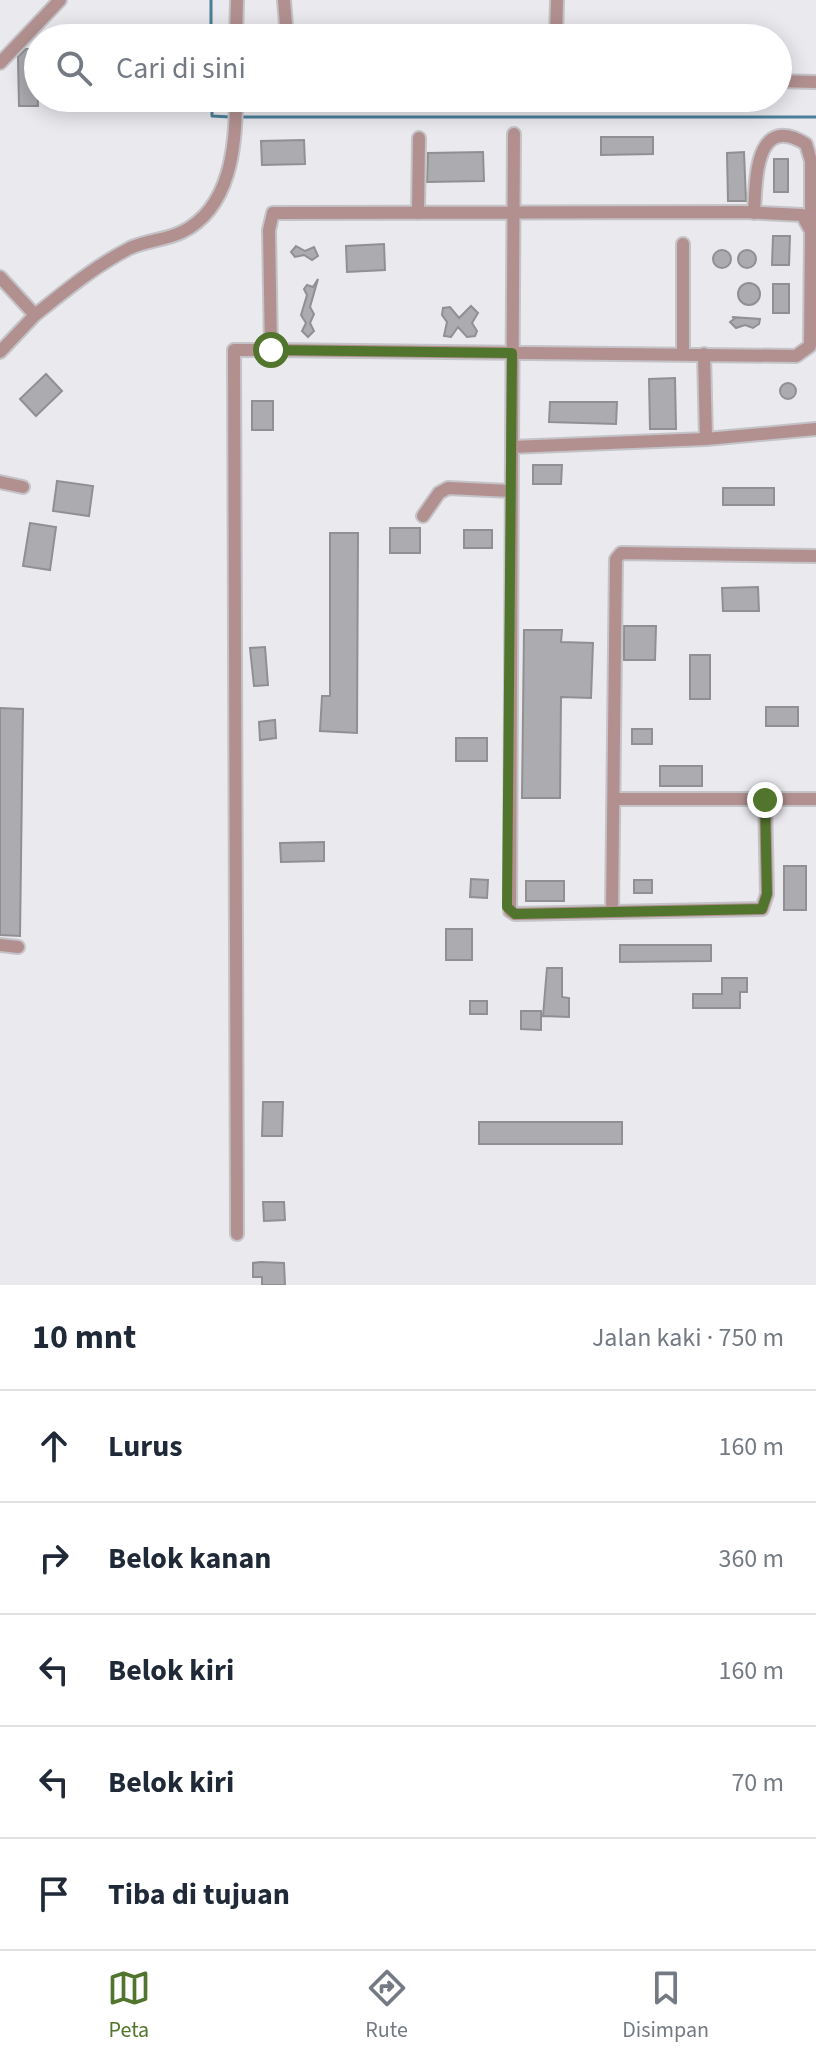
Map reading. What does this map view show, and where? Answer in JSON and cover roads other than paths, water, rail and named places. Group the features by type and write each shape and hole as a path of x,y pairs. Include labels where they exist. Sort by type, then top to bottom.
{"lane":[{"path":"37,24 60,0"},
{"path":"236,24 237,0"},
{"path":"284,0 286,24"},
{"path":"556,24 557,0"},
{"path":"0,63 24,38"},
{"path":"792,81 816,82"},
{"path":"0,352 35,315 83,277 130,248 179,234 198,223 223,183 235,156 236,112"},
{"path":"514,134 507,907 515,914 762,909 767,894 765,800"},
{"path":"418,213 419,138"},
{"path":"237,1234 234,350 704,354 785,358 804,353 810,346 814,254 811,161 806,144 799,139 771,141 761,149 757,160 754,213"},
{"path":"271,350 269,230 273,213 754,213 802,215 811,231"},
{"path":"683,244 683,354"},
{"path":"0,277 35,315"},
{"path":"704,354 706,439"},
{"path":"512,447 706,439 816,429"},
{"path":"0,482 23,487"},
{"path":"423,516 439,493 448,488 512,491"},
{"path":"612,912 616,559 621,553 816,556"},
{"path":"614,799 816,799"},
{"path":"0,945 18,947"}],"waterway":[{"path":"211,0 211,24"},
{"path":"212,112 212,116 230,117"},
{"path":"238,117 816,117"}]}
